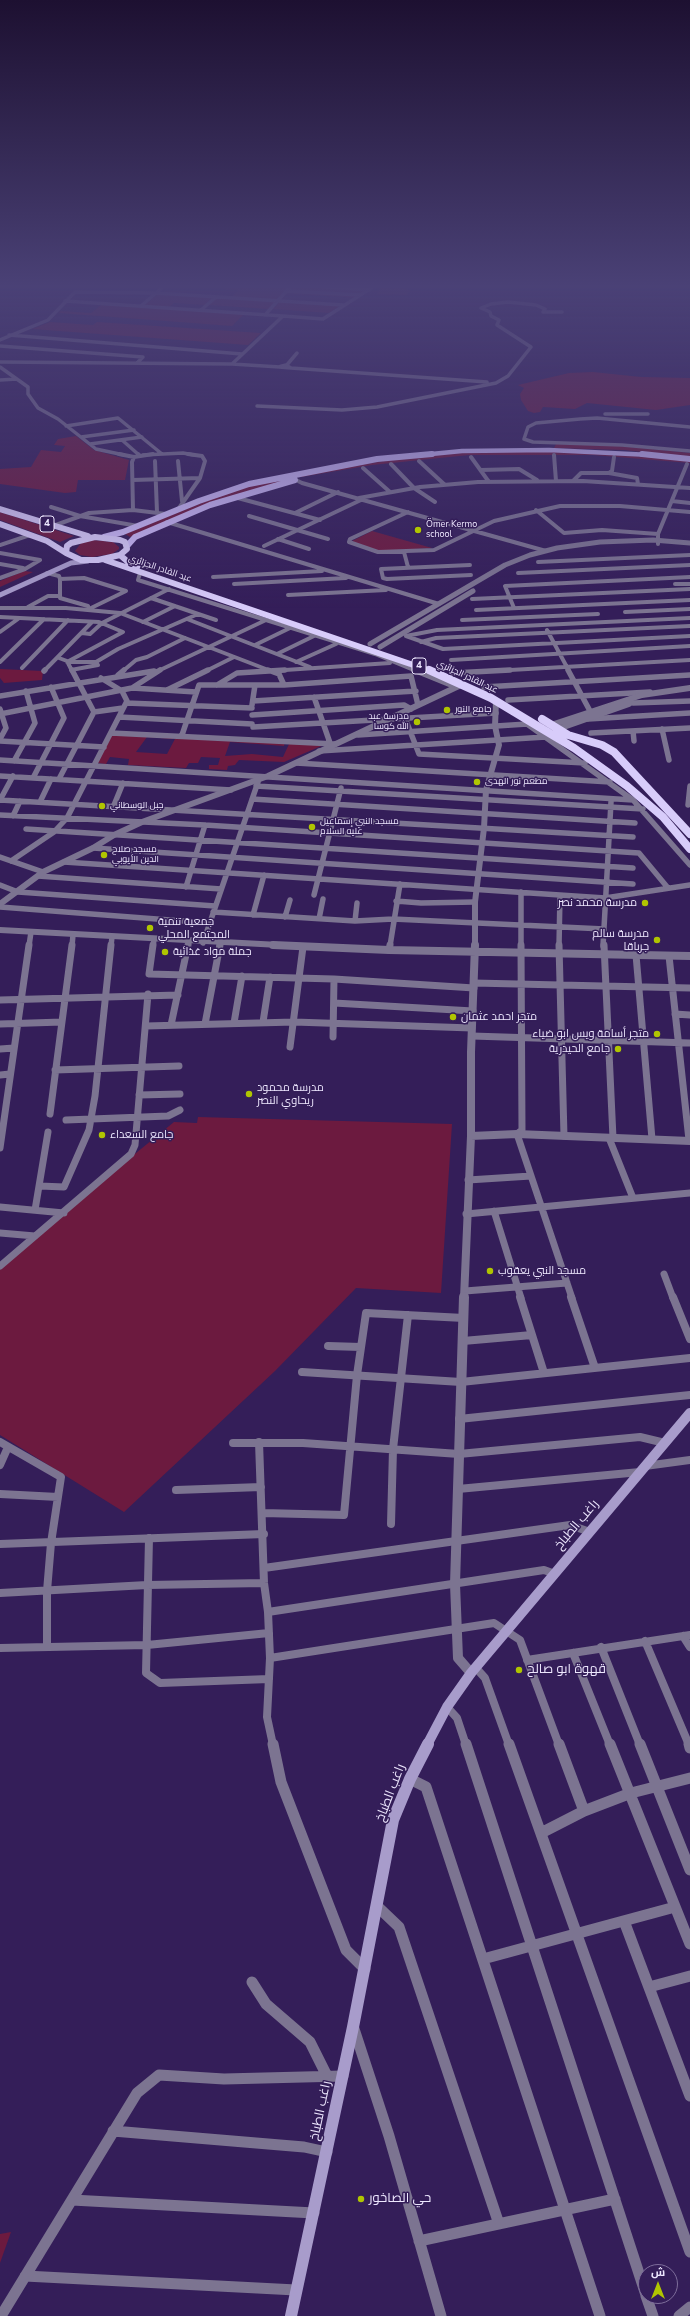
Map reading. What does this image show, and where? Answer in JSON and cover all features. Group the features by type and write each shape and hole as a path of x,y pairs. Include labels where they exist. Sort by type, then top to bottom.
{"highway":[{"name":"4","path":"0,509 53,526 95,537"},
{"name":"4","path":"0,524 47,541 68,554"},
{"path":"95,537 104,537 120,540 127,546 126,552 120,555 105,560 90,561 68,554 67,546 71,543 95,537"},
{"name":"عبد القادر الجزائري","path":"120,555 128,562 453,673 508,700 568,735 608,748 690,834"},
{"name":"عبد القادر الجزائري","path":"105,560 427,669 459,686 496,701 574,748 652,806 690,849"},
{"path":"574,748 580,743 593,742"},
{"path":"596,764 612,764 616,762 618,757"}],"main road":[{"path":"104,537 138,526 179,508 249,484 351,463 418,454 484,450 549,450 634,453 689,462"},
{"path":"127,546 135,537 167,522 234,497 296,480 363,468 419,461 471,457 554,455 689,462"},
{"path":"0,590 63,562 68,554"},
{"path":"0,594 71,563 90,561"},
{"name":"راغب الطباخ","path":"291,2316 343,2076 393,1820 410,1778 447,1706 507,1631 689,1414"}],"street":[{"path":"28,393 38,408 66,426 96,449 134,458"},
{"path":"257,406 342,410 377,407 446,393"},
{"path":"597,418 596,414 648,414"},
{"path":"66,426 118,418 162,454"},
{"path":"690,427 597,418 536,423 528,427 524,439 533,442 622,445 690,451"},
{"path":"81,437 134,430"},
{"path":"90,444 142,437"},
{"path":"122,440 139,455"},
{"path":"549,450 552,443"},
{"path":"130,510 133,480 132,462 134,458 139,455 200,454 205,461 200,478 182,501 179,508"},
{"path":"554,455 556,481"},
{"path":"471,457 489,482"},
{"path":"610,473 612,471 611,468 614,457"},
{"path":"155,461 157,479 157,512"},
{"path":"178,461 182,501"},
{"path":"419,461 445,485"},
{"path":"658,542 658,534 689,462"},
{"path":"391,464 414,488 435,502"},
{"path":"363,468 390,492"},
{"path":"481,470 519,468 532,478 540,481"},
{"path":"573,481 581,473 610,473 637,478 638,484"},
{"path":"287,475 296,480 546,551"},
{"path":"133,480 200,478"},
{"path":"264,546 361,499 414,488 489,482 573,481 690,488"},
{"path":"295,513 338,492"},
{"path":"234,497 320,520"},
{"path":"672,501 690,503"},
{"path":"408,512 349,541 352,544 376,552 435,550 473,530 515,515 536,510 592,505 690,512"},
{"path":"51,507 80,516 138,526"},
{"path":"112,521 130,510"},
{"path":"53,526 96,512 130,510 166,514"},
{"path":"536,510 564,532 602,530 658,534"},
{"path":"249,516 328,539"},
{"path":"167,522 439,604"},
{"path":"0,545 30,535"},
{"path":"278,540 309,549"},
{"path":"380,647 504,572 527,561 558,552 590,546 658,542 690,546"},
{"path":"370,644 505,565 546,551 590,543 690,543"},
{"path":"404,552 408,567"},
{"path":"0,553 40,560 25,569 1,577"},
{"path":"538,562 690,555"},
{"path":"597,559 605,569"},
{"path":"0,564 25,569"},
{"path":"470,565 381,569 383,578 385,579 470,575"},
{"path":"441,566 444,576"},
{"path":"518,573 690,566"},
{"path":"212,577 328,571"},
{"path":"47,573 59,576 60,596"},
{"path":"140,573 138,580 266,620 336,644 375,654 392,663 459,686"},
{"path":"514,608 505,586 690,577"},
{"path":"26,608 48,596 60,596 90,608 126,591 84,578 60,579"},
{"path":"234,584 352,578"},
{"path":"581,583 603,622"},
{"path":"675,584 690,584"},
{"path":"82,633 90,634 102,623 176,585"},
{"path":"472,600 690,589"},
{"path":"288,595 392,590"},
{"path":"151,598 216,620"},
{"path":"476,610 690,600"},
{"path":"620,603 628,621 645,648"},
{"path":"143,622 175,606"},
{"path":"0,608 90,608 120,613 279,674 284,685"},
{"path":"0,613 8,608"},
{"path":"624,612 690,609"},
{"path":"59,658 67,662 96,662 118,649 198,614"},
{"path":"462,620 598,614"},
{"path":"0,617 18,620 44,619 102,623 123,632 67,662"},
{"path":"690,618 437,630 413,633 406,636 442,649 690,636"},
{"path":"0,662 44,619"},
{"path":"188,619 314,668"},
{"path":"0,632 18,620"},
{"path":"22,668 68,620"},
{"path":"104,747 0,740 3,730 0,712 59,703 132,688 151,674 266,620"},
{"path":"44,671 59,658 92,622"},
{"path":"545,626 590,711"},
{"path":"421,642 436,638 690,626"},
{"path":"255,645 290,628"},
{"path":"277,654 314,636"},
{"path":"118,676 136,660 147,657 185,638"},
{"path":"296,662 336,644"},
{"path":"451,660 690,646"},
{"path":"167,690 234,657"},
{"path":"453,673 690,660"},
{"path":"67,662 94,712"},
{"path":"71,670 98,665 96,662"},
{"path":"216,686 237,673 392,663"},
{"path":"0,696 101,678 162,670"},
{"path":"484,688 690,675"},
{"path":"182,735 199,685 284,685 411,676 416,691 418,705"},
{"path":"11,861 54,832 68,818 127,701 122,691 101,678"},
{"path":"250,739 255,685"},
{"path":"0,904 41,874 93,848 114,834 142,822 230,790 257,783 268,776 319,752 332,743 358,735 459,686"},
{"path":"33,778 64,718 51,687"},
{"path":"132,688 196,692"},
{"path":"508,700 690,688"},
{"path":"14,761 35,723 26,691"},
{"path":"253,701 416,691"},
{"path":"550,725 627,699 660,691"},
{"path":"558,729 633,703 690,692"},
{"path":"314,697 332,743"},
{"path":"627,699 633,703 690,701"},
{"path":"496,701 495,726 498,740 496,759 486,790 484,828 475,902 471,1136 466,1214 455,1584 458,1658 485,1678 690,2252"},
{"path":"126,703 252,708"},
{"path":"252,715 404,706 411,709"},
{"path":"94,712 123,708"},
{"path":"59,779 94,712"},
{"path":"119,717 252,725 323,723 496,713"},
{"path":"584,719 690,713"},
{"path":"638,716 640,731"},
{"path":"405,718 414,745 419,754 585,763"},
{"path":"358,735 528,724 585,763 633,800 643,809 690,865"},
{"path":"591,733 690,728"},
{"path":"662,730 669,760"},
{"path":"633,731 634,741"},
{"path":"111,733 182,735 332,743"},
{"path":"319,752 546,737"},
{"path":"0,760 633,800"},
{"path":"296,763 610,782"},
{"path":"0,776 230,790"},
{"path":"13,776 0,800 180,808 633,838"},
{"path":"40,802 51,779"},
{"path":"314,895 342,782"},
{"path":"114,806 123,783"},
{"path":"257,783 340,791 643,809"},
{"path":"203,942 257,783"},
{"path":"688,805 690,786"},
{"path":"611,798 603,955 608,1040 611,1138 633,1198"},
{"path":"252,799 635,823"},
{"path":"13,816 20,801"},
{"path":"0,815 205,825 639,853 668,888"},
{"path":"186,887 205,825"},
{"path":"26,829 633,868"},
{"path":"93,848 633,884"},
{"path":"0,857 41,874 221,889"},
{"path":"64,862 400,884 476,891 521,892 605,898 690,885"},
{"path":"253,915 264,875"},
{"path":"389,950 400,884"},
{"path":"0,885 18,892 215,906"},
{"path":"517,1134 522,1130 520,984 521,892"},
{"path":"560,895 559,927 564,1136"},
{"path":"319,919 323,899"},
{"path":"285,917 290,900"},
{"path":"396,901 421,903 475,902"},
{"path":"355,921 357,903"},
{"path":"0,907 209,923"},
{"path":"213,912 355,921 393,919 604,929"},
{"path":"0,930 189,942 304,947 690,956"},
{"path":"0,1148 1,1129 19,1023 31,932"},
{"path":"50,1114 73,935"},
{"path":"40,1186 64,1187 89,1130 92,1119 112,937"},
{"path":"154,940 149,974 334,979 474,985 520,984 690,988"},
{"path":"171,1025 189,942"},
{"path":"205,1024 220,943"},
{"path":"290,1047 304,947"},
{"path":"636,955 652,1139"},
{"path":"471,1136 517,1134 689,1140 677,1042 669,956"},
{"path":"234,1023 242,976"},
{"path":"263,1022 270,977"},
{"path":"333,1037 334,979"},
{"path":"0,1000 148,994 178,995"},
{"path":"0,1266 4,1260 64,1213 131,1154 135,1145 138,1118 148,994"},
{"path":"334,1003 473,1011"},
{"path":"675,1014 690,1014"},
{"path":"0,1024 62,1022"},
{"path":"146,1026 263,1022 333,1022 472,1028"},
{"path":"472,1036 690,1042"},
{"path":"0,1049 14,1048"},
{"path":"55,1070 179,1066"},
{"path":"0,1075 10,1074"},
{"path":"139,1095 180,1094"},
{"path":"66,1120 168,1116 180,1110"},
{"path":"35,1210 48,1132"},
{"path":"517,1134 595,1368"},
{"path":"468,1180 531,1176"},
{"path":"466,1214 690,1193"},
{"path":"0,1207 64,1213"},
{"path":"494,1211 544,1373"},
{"path":"0,1233 35,1236"},
{"path":"664,1274 690,1340"},
{"path":"464,1291 566,1282"},
{"path":"263,1513 344,1515 357,1375 366,1313 464,1318"},
{"path":"391,1524 393,1449 408,1315"},
{"path":"463,1341 532,1335"},
{"path":"328,1346 361,1347"},
{"path":"302,1372 461,1382 690,1358"},
{"path":"459,1420 690,1395"},
{"path":"233,1443 259,1442 350,1446 459,1454 640,1437 665,1443"},
{"path":"0,1442 61,1477 51,1543 47,1591 47,1646"},
{"path":"259,1442 264,1534 264,1583 268,1612 270,1658 267,1717 281,1782 346,1950 364,1969"},
{"path":"0,1465 8,1447"},
{"path":"458,1489 643,1469 690,1460"},
{"path":"176,1490 261,1487"},
{"path":"0,1494 58,1497"},
{"path":"264,1568 570,1525 590,1532"},
{"path":"0,1544 264,1534"},
{"path":"149,1538 146,1673 160,1683 269,1679"},
{"path":"268,1612 544,1570 555,1574"},
{"path":"0,1593 148,1585 264,1583"},
{"path":"270,1658 494,1623 520,1640 584,1811"},
{"path":"0,1648 147,1645 269,1632"},
{"path":"527,1660 686,1635 690,1647"},
{"path":"645,1641 690,1748"},
{"path":"602,1647 690,1870"},
{"path":"573,1653 631,1793 690,1944"},
{"path":"447,1706 457,1718 638,2271"},
{"path":"410,1778 426,1787 600,2316"},
{"path":"541,1833 584,1811 631,1793 690,1778"},
{"path":"377,1906 399,1927 499,2224"},
{"path":"482,1959 676,1907"},
{"path":"624,1921 690,2096"},
{"path":"650,1987 690,1976"},
{"path":"252,1982 266,2004 310,2042 327,2076"},
{"path":"353,2027 364,2056 441,2316"},
{"path":"1,2316 136,2093 159,2075 224,2079 343,2076"},
{"path":"113,2131 304,2147 327,2152"},
{"path":"419,2241 615,2199"},
{"path":"72,2200 314,2213"},
{"path":"25,2276 296,2290"},
{"path":"649,2304 653,2316"},
{"path":"679,2316 690,2307"}],"shaded area":[{"path":"690,393 690,405 656,410 587,403 575,409 543,407 540,412 534,413 528,411 521,400 520,394"},
{"path":"76,436 94,450 129,460 125,480 78,480 76,492 65,493 0,484 0,469 31,467 41,450 61,452 65,446 54,445 58,439"},
{"path":"556,444 622,446 690,453 690,457 624,450 554,448"},
{"path":"566,451 690,460 690,463 593,455 469,455 372,465 301,477 297,475 396,459 468,452"},
{"path":"281,478 286,481 211,502 130,537 125,534 226,493"},
{"path":"0,512 74,536 60,542 0,520"},
{"path":"372,531 432,548 379,551 350,542"},
{"path":"93,540 113,542 119,547 119,549 112,554 92,557 80,555 75,551 81,543"},
{"path":"24,571 33,572 0,587 0,581"},
{"path":"0,669 43,671 42,680 4,683 0,678"},
{"path":"113,733 174,737 173,739 147,737 136,752 167,754 176,737 285,742 284,746 230,742 225,756 252,754 283,757 290,742 326,744 284,762 239,760 235,765 228,766 227,770 209,769 209,765 218,765 220,758 201,757 198,763 189,763 186,768 128,765 129,759 110,757 106,764 97,763"},
{"path":"198,1117 452,1124 441,1293 356,1288 275,1371 124,1512 0,1435 0,1264 174,1122 197,1123"},
{"path":"11,2232 0,2263 0,2234"}],"place":[{"name":"Ömer Kermo school","path":"418,530"},
{"name":"جامع النور","path":"447,710"},
{"name":"مدرسة عبد الله كوسا","path":"417,722"},
{"name":"مطعم نور الهدى","path":"477,782"},
{"name":"جبل الوسطاني","path":"102,806"},
{"name":"مسجد النبي إسماعيل عليه السلام","path":"312,827"},
{"name":"مسجد صلاح الدين الأيوبي","path":"104,855"},
{"name":"مدرسة محمد نصر","path":"645,903"},
{"name":"جمعية تنمية المجتمع المحلي","path":"150,928"},
{"name":"مدرسة سالم جرباقا","path":"657,940"},
{"name":"جملة مواد غذائية","path":"165,952"},
{"name":"متجر احمد عثمان","path":"453,1017"},
{"name":"متجر أسامة ويس ابو ضياء","path":"657,1034"},
{"name":"جامع الحيدرية","path":"618,1049"},
{"name":"مدرسة محمود ريحاوي النصر","path":"249,1094"},
{"name":"جامع السعداء","path":"102,1135"},
{"name":"مسجد النبي يعقوب","path":"490,1271"},
{"name":"قهوة ابو صالح","path":"519,1670"},
{"name":"حي الصاخور","path":"361,2199"}]}
